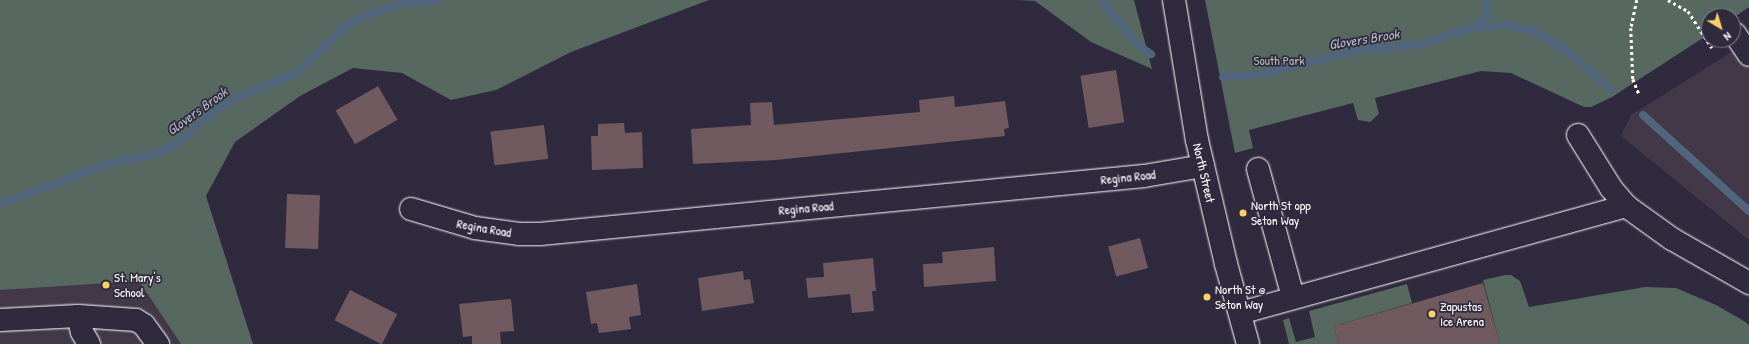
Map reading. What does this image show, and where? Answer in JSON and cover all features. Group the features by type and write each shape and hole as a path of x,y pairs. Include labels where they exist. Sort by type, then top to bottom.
{"street":[{"name":"North Street","path":"1174,0 1203,166 1240,314 1243,343"},
{"path":"1741,43 1749,55"},
{"path":"1578,135 1611,188 1626,206 1696,254 1749,283"},
{"name":"Regina Road","path":"411,209 475,228 519,234 540,234 1144,176 1203,166"},
{"path":"1258,169 1293,297"},
{"path":"1240,314 1293,297 1626,206"},
{"path":"78,316 82,332 89,344"},
{"path":"0,320 78,316 136,320 144,325 158,344"}],"path":[{"path":"1637,0 1630,28 1632,79 1639,94"},
{"path":"1668,0 1688,11 1701,31"}],"shaded area":[{"path":"1749,41 1749,240 1621,136 1631,115 1738,48 1741,48 1741,46"},
{"name":"St. Mary's School","path":"69,232 239,344 0,344 0,234"}],"green space":[{"path":"0,0 709,0 571,52 496,90 451,100 402,73 353,68 300,96 235,142 206,196 253,344 181,344 139,281 0,290"},
{"path":"1017,0 1134,0 1152,69 1091,42 1035,1"},
{"name":"South Park","path":"1205,0 1749,0 1749,7 1741,12 1741,8 1701,8 1701,39 1612,97 1591,107 1584,107 1511,73 1481,71 1375,98 1379,114 1370,122 1358,120 1353,103 1249,130 1253,148 1235,153"},
{"path":"1511,275 1520,281 1529,307 1645,287 1676,288 1716,305 1744,321 1749,325 1749,344 1500,344 1483,280"},
{"path":"1407,284 1412,303 1334,326 1339,344 1289,344 1283,320 1289,318 1296,342 1315,337 1309,311"}],"building":[{"path":"1116,70 1124,122 1089,128 1080,76"},
{"path":"378,86 398,120 355,144 336,110"},
{"path":"954,96 955,107 1005,101 1009,128 1004,129 1005,136 776,160 693,164 691,129 751,125 750,103 772,102 774,125 920,112 919,100"},
{"path":"624,123 625,133 642,132 643,168 592,170 591,136 598,136 598,124"},
{"path":"544,125 548,159 495,165 490,132"},
{"path":"287,194 320,195 318,249 285,248"},
{"path":"1140,238 1148,268 1116,276 1108,247"},
{"path":"994,247 996,281 924,287 923,264 943,263 942,252"},
{"path":"873,258 876,291 872,291 874,311 852,313 850,294 808,298 806,278 824,277 823,263"},
{"path":"743,271 744,280 750,279 754,303 702,311 698,278"},
{"name":"Zapustas Ice Arena","path":"1483,283 1500,344 1339,344 1334,326"},
{"path":"637,284 641,315 629,317 631,329 599,333 597,323 591,324 586,292"},
{"path":"350,290 397,314 382,344 335,320"},
{"path":"511,299 514,331 500,332 501,344 472,344 472,336 463,337 459,304"}],"waterway":[{"name":"Glovers Brook","path":"0,204 111,163 154,154 176,144 217,109 242,95 297,73 347,25 372,13 401,4 438,0"},
{"name":"Glovers Brook","path":"1102,0 1138,45 1151,54"},
{"name":"Glovers Brook","path":"1223,77 1262,74 1360,50 1423,44 1449,34 1476,28 1487,15 1486,0"},
{"path":"1476,28 1507,25 1531,30 1568,52 1610,89"},
{"path":"1643,115 1749,211"}],"place":[{"name":"North St opp Seton Way","path":"1243,213"},
{"name":"St. Mary's School","path":"106,285"},
{"name":"North St @ Seton Way","path":"1207,297"},
{"name":"Zapustas Ice Arena","path":"1432,314"}]}
